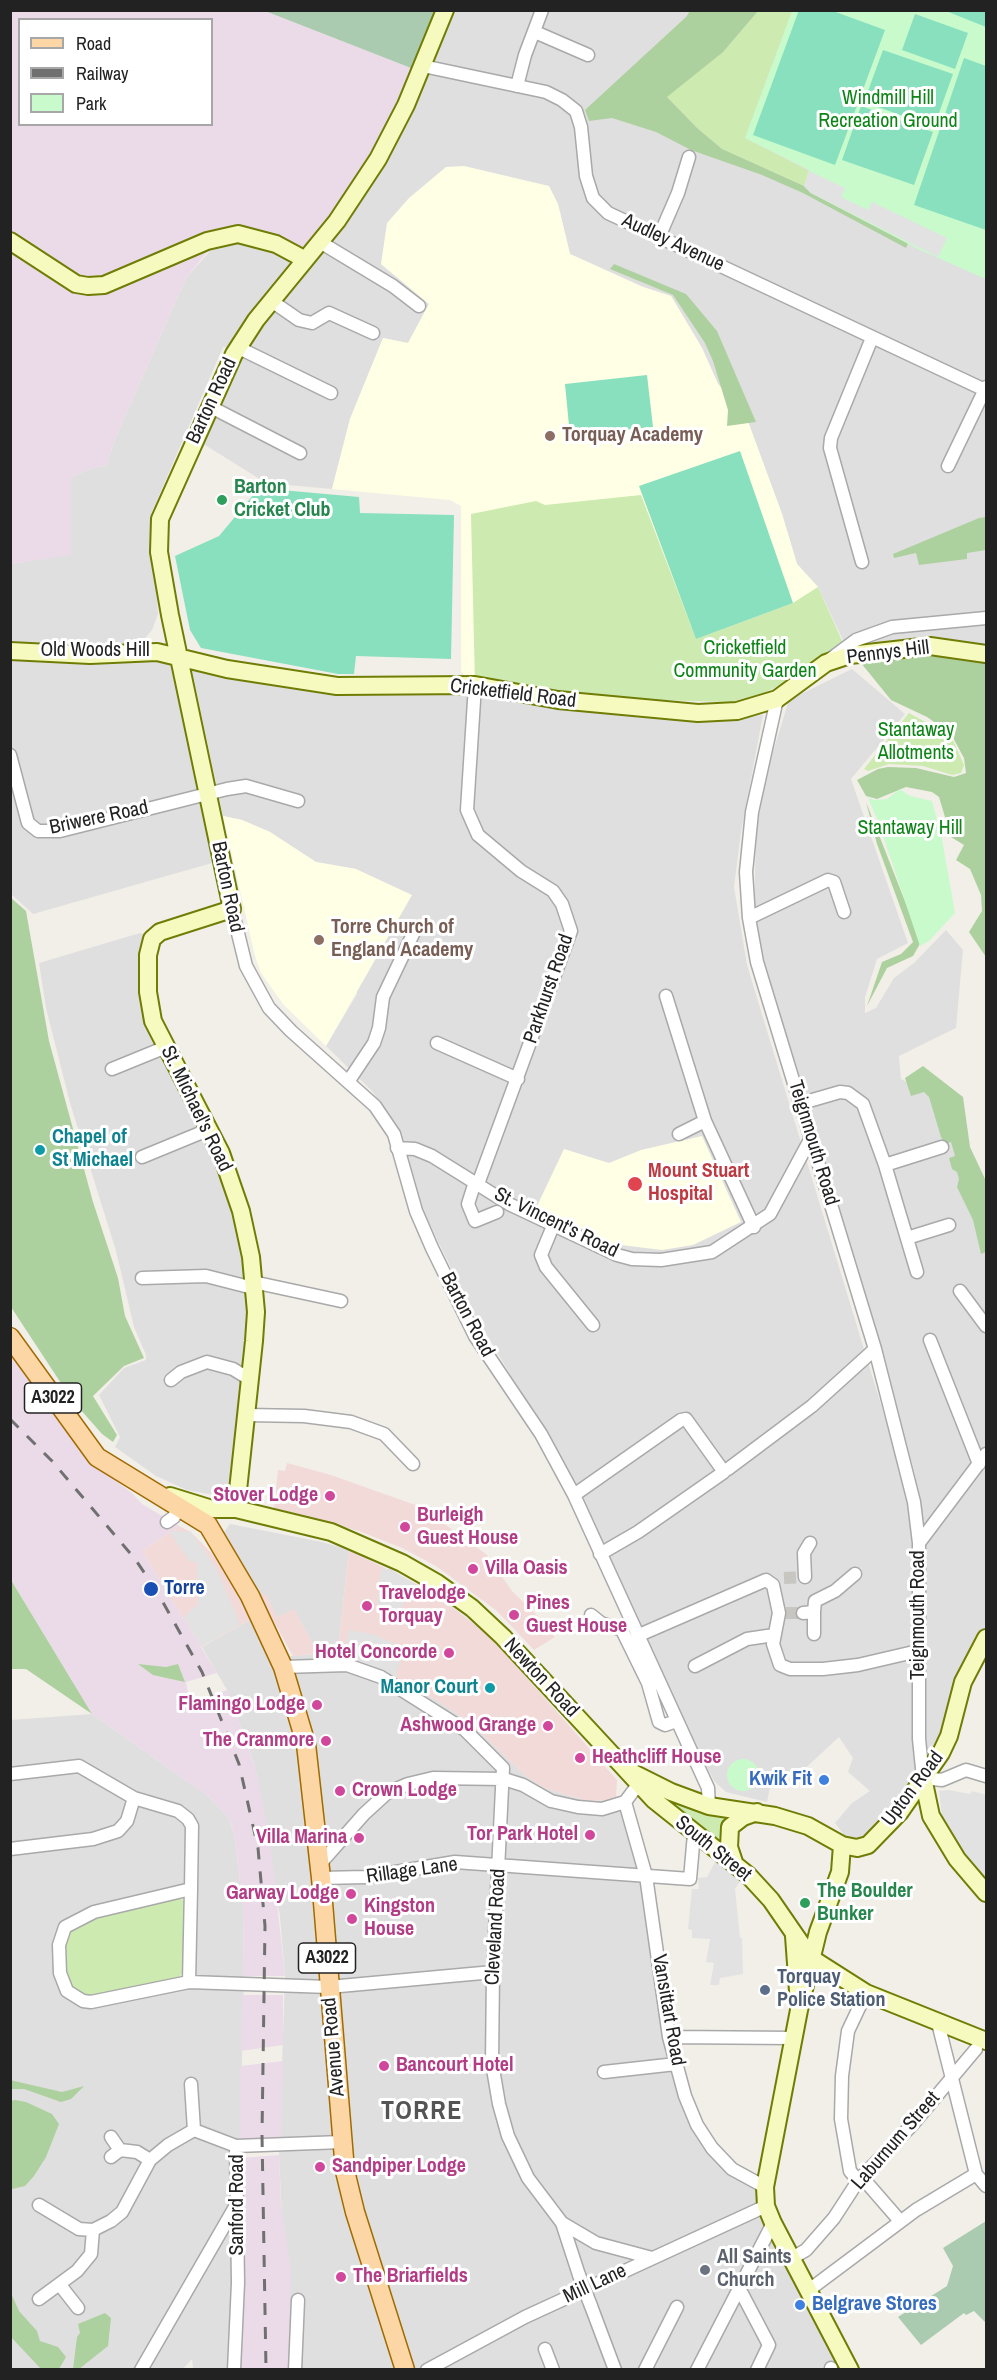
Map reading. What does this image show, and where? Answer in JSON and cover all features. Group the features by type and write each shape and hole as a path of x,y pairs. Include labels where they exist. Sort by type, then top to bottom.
{"main road":[{"name":"Newton Road","path":"10,1337 97,1457 145,1486"},
{"name":"A3022","path":"97,1457 113,1475 182,1518"},
{"name":"Avenue Road","path":"145,1486 225,1554"},
{"name":"Avenue Road","path":"182,1518 216,1537 263,1621 284,1667 306,1744 320,1872 345,2171 355,2212 405,2370"}],"street":[{"name":"Barton Road","path":"445,10 423,66 378,159 355,195 273,302 256,320 234,354 160,519 159,552 206,795 246,966 269,1008 291,1031 375,1106 394,1134 416,1211 475,1336 542,1434 574,1495 708,1788 709,1806"},
{"path":"517,86 542,10"},
{"path":"535,32 588,55"},
{"name":"Audley Avenue","path":"423,66 546,92 572,106 581,126 586,176 593,198 608,213 872,338 986,388"},
{"path":"659,237 678,193 689,156"},
{"path":"10,241 76,284 88,286 104,285 207,241 238,234 276,244 304,260"},
{"path":"320,242 393,286 419,306"},
{"path":"273,302 299,320 312,323 329,313 373,333"},
{"path":"862,562 830,448 831,438 872,338"},
{"path":"239,348 331,393"},
{"path":"948,466 986,388"},
{"path":"209,406 300,453"},
{"path":"777,699 826,663 841,648 856,640 892,627 987,618"},
{"name":"Pennys Hill","path":"826,663 850,655 930,646 987,654"},
{"name":"Old Woods Hill","path":"10,651 90,655 157,652 178,655"},
{"name":"Cricketfield Road","path":"178,655 226,669 337,686 475,685 558,700 698,713 737,711 777,699"},
{"name":"Parkhurst Road","path":"475,685 465,801 467,810 478,836 521,870 553,891 562,904 571,931 518,1079 468,1204 476,1221 497,1212"},
{"name":"Teignmouth Road","path":"777,699 752,813 747,872 749,918 757,962 812,1136 874,1349 914,1502 919,1543 919,1739 923,1778 931,1816 957,1859 987,1893"},
{"name":"Briwere Road","path":"10,755 28,823 38,831 60,831 246,786 298,801"},
{"path":"749,918 828,880 834,882 844,912"},
{"name":"St. Michael's Road","path":"232,909 160,932 152,939 148,954 149,1010 210,1129 241,1211 251,1257 256,1312 247,1415 232,1512"},
{"path":"348,1082 374,1043 379,1028 383,997 412,936 399,931"},
{"path":"666,996 705,1121 754,1227"},
{"path":"379,1028 392,1034"},
{"path":"437,1042 458,1058 518,1079"},
{"path":"112,1069 166,1047"},
{"path":"802,1103 840,1092 856,1097 863,1104 885,1165 917,1272"},
{"path":"679,1134 705,1121"},
{"path":"142,1157 210,1129"},
{"name":"St. Vincent's Road","path":"397,1148 415,1149 432,1156 509,1204 553,1227 617,1255 648,1260 712,1252 754,1227 770,1214 812,1136"},
{"path":"885,1165 942,1147"},
{"path":"907,1238 949,1226"},
{"path":"531,1264 541,1255 553,1227"},
{"path":"541,1255 546,1267 593,1325"},
{"path":"142,1278 206,1276 341,1301"},
{"path":"960,1291 987,1326"},
{"path":"930,1340 979,1464"},
{"path":"600,1554 638,1532 812,1406 874,1349"},
{"path":"171,1380 182,1372 207,1362 233,1369 250,1380"},
{"path":"247,1415 304,1416 351,1422 384,1434 413,1464"},
{"path":"574,1495 686,1419 726,1470"},
{"path":"919,1543 987,1454"},
{"name":"Newton Road","path":"145,1486 212,1509 331,1532 375,1550 430,1579 472,1608 503,1637 624,1769 640,1781 709,1806 757,1812 808,1826 842,1845"},
{"path":"216,1537 220,1524 232,1512"},
{"name":"Newton Road","path":"182,1518 232,1512"},
{"path":"805,1577 804,1553 810,1543"},
{"path":"814,1634 808,1612 815,1601 835,1591 855,1574"},
{"path":"637,1636 758,1581 766,1580 778,1581 783,1613 774,1635 773,1644 780,1665 790,1669 858,1665 918,1651"},
{"path":"591,1615 601,1623 622,1630 648,1683 659,1722 665,1725 676,1721"},
{"path":"695,1666 747,1639 774,1635"},
{"name":"Upton Road","path":"842,1845 857,1848 868,1845 900,1812 941,1753 949,1736 963,1682 987,1638"},
{"path":"284,1667 347,1665 362,1669 398,1686 465,1730 499,1763 504,1779"},
{"path":"10,1774 79,1766 134,1798 178,1811 188,1819 192,1826 189,1982"},
{"path":"923,1778 942,1780 966,1770 987,1776"},
{"path":"320,1872 364,1814 387,1793 408,1784 433,1778 504,1779 564,1804 602,1809 625,1802 640,1781"},
{"name":"Cleveland Road","path":"504,1779 493,1971 492,2063 499,2104 508,2136 528,2178 562,2223 596,2243 652,2258"},
{"name":"South Street","path":"640,1781 694,1834 734,1862 771,1900 811,1958"},
{"path":"10,1849 106,1836 118,1831 127,1821 134,1798"},
{"name":"Vansittart Road","path":"625,1802 646,1876 669,2037 685,2096 697,2125 712,2148 732,2169 765,2187"},
{"path":"900,1812 916,1807 931,1816"},
{"path":"734,1862 729,1847 730,1827 743,1817 757,1812"},
{"name":"Rillage Lane","path":"320,1872 366,1877 446,1863 690,1879 694,1834"},
{"path":"842,1845 840,1872 824,1914 799,2010 765,2187 766,2206 773,2223 850,2370"},
{"path":"191,1889 78,1918 65,1927 58,1955 60,1973 67,1991 83,2001 91,2002 189,1982 329,1987 493,1971"},
{"path":"799,2010 793,1932 815,1925 824,1914"},
{"path":"811,1958 866,1993 981,2045"},
{"path":"866,1993 848,2031 841,2119 848,2161 858,2181 867,2183 900,2221"},
{"path":"938,2024 976,2174 987,2186"},
{"path":"669,2037 794,2038"},
{"name":"Laburnum Street","path":"792,2258 806,2250 834,2218 858,2181 913,2124 952,2075 981,2045"},
{"path":"604,2072 676,2064"},
{"path":"191,2084 194,2130"},
{"path":"178,2101 191,2101"},
{"path":"194,2130 236,2146"},
{"path":"38,2204 79,2229 93,2230 111,2221 122,2212 150,2160 168,2145 194,2130"},
{"path":"111,2137 116,2154 137,2152 150,2160"},
{"name":"Sanford Road","path":"234,2370 238,2283 235,2207 236,2146 342,2142"},
{"path":"809,2290 900,2221 976,2174"},
{"name":"Mill Lane","path":"426,2370 525,2317 766,2206"},
{"path":"141,2370 235,2207"},
{"path":"562,2223 615,2370"},
{"path":"698,2370 738,2286 773,2223"},
{"path":"39,2300 77,2271 91,2254 93,2230"},
{"path":"60,2285 78,2308"},
{"path":"738,2286 769,2345 757,2370"},
{"path":"295,2370 298,2300"},
{"path":"645,2370 677,2307"},
{"path":"545,2349 553,2370"}],"shaded area":[{"path":"11,11 265,11 411,68 430,50 406,105 304,259 265,235 212,246 186,278 115,439 106,466 95,467 71,477 71,555 11,564"},
{"path":"265,11 435,11 411,68"},
{"path":"445,11 986,11 986,654 850,655 818,587 797,564 782,514 746,416 718,384 702,348 671,296 643,287 570,254 558,204 381,264 429,304 408,343 383,338 350,419 332,489 266,483 205,445 171,491 238,348 223,347 151,514 158,614 152,630 141,643 11,644 11,564 71,554 71,477 95,467 106,466 115,439 186,278 227,232 302,262"},
{"name":"Torquay Academy","path":"464,166 549,186 558,204 570,254 643,287 671,296 702,348 718,384 746,416 782,514 797,564 818,587 793,603 475,685 461,672 461,506 450,500 332,489 350,419 383,338 408,343 429,304 381,264 387,223 409,198 446,167"},
{"path":"809,171 845,188 841,197 868,210 872,202 947,238 938,257 811,193 804,186"},
{"path":"10,651 178,655 206,795 60,831 28,823 11,755"},
{"path":"852,669 905,714 851,779 908,943 877,959 865,997 865,1013 876,1008 894,978 914,963 946,930 963,950 956,1028 899,1056 901,1079 921,1089 939,1085 986,1229 986,1629 967,1663 949,1727 931,1759 925,1755 923,1530 915,1474 813,1117 768,985 754,909 756,836 764,781 789,700"},
{"path":"192,670 348,695 483,695 541,705 690,719 763,715 741,832 734,887 747,965 913,1510 916,1772 911,1787 862,1840 847,1839 835,1823 852,1803 870,1791 848,1772 853,1758 839,1737 799,1774 793,1771 784,1780 772,1778 767,1802 726,1792 714,1781 528,1405 467,1301 420,1204 401,1136 373,1092 326,1046 357,994 356,869 316,862 270,832 242,820 223,816"},
{"path":"10,777 16,799 44,836 51,839 119,819 203,800 212,863 33,914 11,894"},
{"name":"Torre Church of England Academy","path":"223,816 242,820 270,832 316,862 356,869 412,895 326,1046 283,1004 261,973 255,956"},
{"path":"140,933 145,935 141,987 208,1139 240,1226 248,1293 248,1328 235,1478 229,1492 219,1496 187,1490 156,1476 115,1447 120,1437 99,1395 124,1368 146,1360 146,1355 134,1327 116,1251 70,1103 46,1008 39,963"},
{"name":"Mount Stuart Hospital","path":"702,1136 741,1222 693,1245 662,1250 613,1244 537,1206 564,1149 609,1163 641,1150"},
{"path":"10,1352 89,1461 132,1493 142,1504 179,1526 142,1551 217,1673 186,1682 190,1703 227,1690 255,1766 271,1848 285,1976 244,1976 243,1908 235,1840 229,1818 208,1796 92,1714 11,1580"},
{"path":"287,1463 331,1475 421,1507 486,1554 512,1591 542,1620 555,1637 534,1650 497,1611 436,1566 402,1548 359,1531 274,1508 278,1470 285,1471"},
{"path":"230,1524 322,1542 349,1550 337,1656 395,1677 436,1700 468,1721 527,1777 545,1788 587,1801 610,1800 616,1796 625,1802 685,2096 712,2148 765,2187 850,2369 289,2369 279,2155 285,1976 280,1917 255,1766 227,1690 202,1647 251,1619 269,1658 314,1654 315,1648 294,1610 277,1618 266,1595 259,1595 224,1538 224,1532"},
{"path":"179,1526 191,1532 221,1563 251,1619 201,1647 142,1551"},
{"path":"169,1531 191,1532 216,1568 240,1624 201,1647 184,1617 198,1604 197,1562 189,1561"},
{"path":"349,1550 434,1593 478,1627 505,1653 617,1780 616,1796 610,1800 587,1801 545,1788 527,1777 468,1721 436,1700 395,1677 337,1656"},
{"path":"381,1569 390,1569 415,1584 398,1613 377,1604"},
{"path":"266,1594 277,1617 294,1609 315,1648 315,1654 293,1656 259,1595"},
{"path":"349,1630 376,1635 405,1649 395,1677 344,1657"},
{"path":"92,1714 208,1796 229,1818 235,1840 243,1908 244,1976 234,2369 193,2369 192,2359 183,2369 11,2370 11,1720","holes":["191,1889 189,1982 83,2001 60,1973 58,1955 78,1918"]},
{"path":"949,1790 970,1794 972,1791 986,1795 985,1880 972,1867 942,1817 939,1791"},
{"path":"716,1860 742,1878 735,1889 740,1938 742,1938 743,1974 720,1978 719,1985 710,1985 714,1963 706,1962 710,1939 692,1938 692,1930 688,1929 692,1889 699,1889 698,1878 707,1877"},
{"path":"242,1995 283,1995 283,2045 241,2051"},
{"path":"283,2061 281,2138 240,2139 240,2066"},
{"path":"279,2155 281,2205 291,2270 289,2369 240,2370 241,2158"},
{"path":"986,2221 986,2323 974,2311 966,2315 964,2313 921,2345 898,2317 947,2286 953,2266 943,2248"}],"green space":[{"path":"799,10 833,11 885,30 835,165 753,135"},
{"path":"690,11 758,11 723,52 667,97 697,128 722,149 804,186 811,193 908,243 906,248 803,193 762,175 691,150 656,132 612,118 589,121 585,110"},
{"path":"758,11 792,11 745,138 809,171 804,186 722,149 697,128 666,96 723,52"},
{"name":"Windmill Hill Recreation Ground","path":"792,11 986,11 986,279 920,250 811,193 804,186 809,170 745,138"},
{"path":"946,11 986,11 986,27"},
{"path":"915,14 968,33 955,69 902,50"},
{"path":"883,50 953,74 934,127 864,102"},
{"path":"964,58 986,66 986,230 914,205"},
{"path":"861,106 933,132 914,185 842,160"},
{"path":"614,264 686,294 717,331 756,422 727,426 728,410 713,361 705,343 673,295 610,269"},
{"path":"647,375 653,427 570,436 565,384"},
{"path":"740,451 793,603 696,639 639,486"},
{"path":"259,488 359,497 360,513 454,515 451,659 356,656 354,674 338,674 201,648 190,630 175,556 219,536"},
{"name":"Cricketfield Community Garden","path":"641,495 696,639 793,603 818,587 843,643 782,684 764,693 731,702 575,698 475,685 471,514 536,501 545,505"},
{"path":"986,517 986,550 967,553 967,559 919,565 916,553 894,558 893,554"},
{"path":"930,656 981,661 986,665 986,957 969,932 982,911 981,895 970,869 956,860 964,845 951,837 939,797 932,792 906,787 877,799 866,796 857,780 878,769 888,767 916,768 954,777 966,773 964,758 951,734 927,717 891,700 861,663 882,658"},
{"name":"Stantaway Allotments","path":"909,713 951,736 964,765 961,773 952,775 923,766 889,764 868,771 864,769"},
{"name":"Stantaway Hill","path":"900,789 910,796 932,801 942,839 955,913 929,941 920,946 878,821 868,798 887,799"},
{"path":"866,802 921,942 913,956 887,968 867,1006 882,962 901,954 913,942 877,844"},
{"path":"10,897 26,911 49,1041 93,1202 118,1278 125,1316 144,1358 124,1366 93,1396 117,1435 113,1442 102,1434 72,1400 11,1307"},
{"path":"923,1066 963,1097 970,1147 986,1181 986,1252 981,1254 973,1220 957,1187 959,1179 957,1172 952,1169 949,1158 955,1156 951,1142 945,1144 941,1137 929,1097 924,1092 911,1096 905,1078"},
{"path":"10,1580 92,1714 26,1669 11,1669"},
{"path":"138,1664 166,1667 178,1664 185,1682 153,1675"},
{"path":"743,1759 754,1764 759,1775 754,1786 743,1791 732,1786 727,1775 732,1764"},
{"path":"671,1792 757,1812 730,1827 734,1862 654,1800"},
{"path":"180,1898 185,1902 184,1972 178,1978 93,1996 75,1991 68,1983 66,1938 71,1928 79,1923"},
{"path":"10,2080 62,2092 84,2086 71,2099 61,2102 24,2089 11,2089"},
{"path":"10,2101 26,2102 52,2114 59,2124 46,2157 34,2176 25,2186 12,2189"},
{"path":"10,2291 19,2311 37,2331 40,2341 58,2347 66,2357 59,2369 41,2369 11,2337"},
{"path":"105,2313 111,2318 108,2346 79,2369 73,2369 77,2337 80,2333 78,2324"}],"tunnel":[{"path":"784,1578 805,1577"},
{"path":"786,1613 803,1613"}],"railway":[{"path":"10,1419 52,1461 135,1559 156,1590 202,1672 239,1764 258,1848 265,1926 262,2135 266,2370"}],"place":[{"name":"Torquay Academy","path":"550,436"},
{"name":"Barton Cricket Club","path":"222,500"},
{"name":"Torre Church of England Academy","path":"319,940"},
{"name":"Chapel of St Michael","path":"40,1150"},
{"name":"Mount Stuart Hospital","path":"635,1184"},
{"name":"Stover Lodge","path":"330,1496"},
{"name":"Burleigh Guest House","path":"405,1527"},
{"name":"Villa Oasis","path":"473,1569"},
{"name":"Torre","path":"151,1589"},
{"name":"Travelodge Torquay","path":"367,1606"},
{"name":"Pines Guest House","path":"514,1615"},
{"name":"Hotel Concorde","path":"449,1653"},
{"name":"Manor Court","path":"490,1688"},
{"name":"Flamingo Lodge","path":"317,1705"},
{"name":"Ashwood Grange","path":"548,1726"},
{"name":"The Cranmore","path":"326,1741"},
{"name":"Heathcliff House","path":"580,1758"},
{"name":"Kwik Fit","path":"824,1780"},
{"name":"Crown Lodge","path":"340,1791"},
{"name":"Tor Park Hotel","path":"590,1835"},
{"name":"Villa Marina","path":"359,1838"},
{"name":"Garway Lodge","path":"351,1894"},
{"name":"The Boulder Bunker","path":"805,1903"},
{"name":"Kingston House","path":"352,1919"},
{"name":"Torquay Police Station","path":"765,1990"},
{"name":"Bancourt Hotel","path":"384,2066"},
{"name":"Sandpiper Lodge","path":"320,2167"},
{"name":"All Saints Church","path":"705,2270"},
{"name":"The Briarfields","path":"341,2277"},
{"name":"Belgrave Stores","path":"800,2305"}],"district":[{"name":"TORRE","path":"422,2112"}]}
